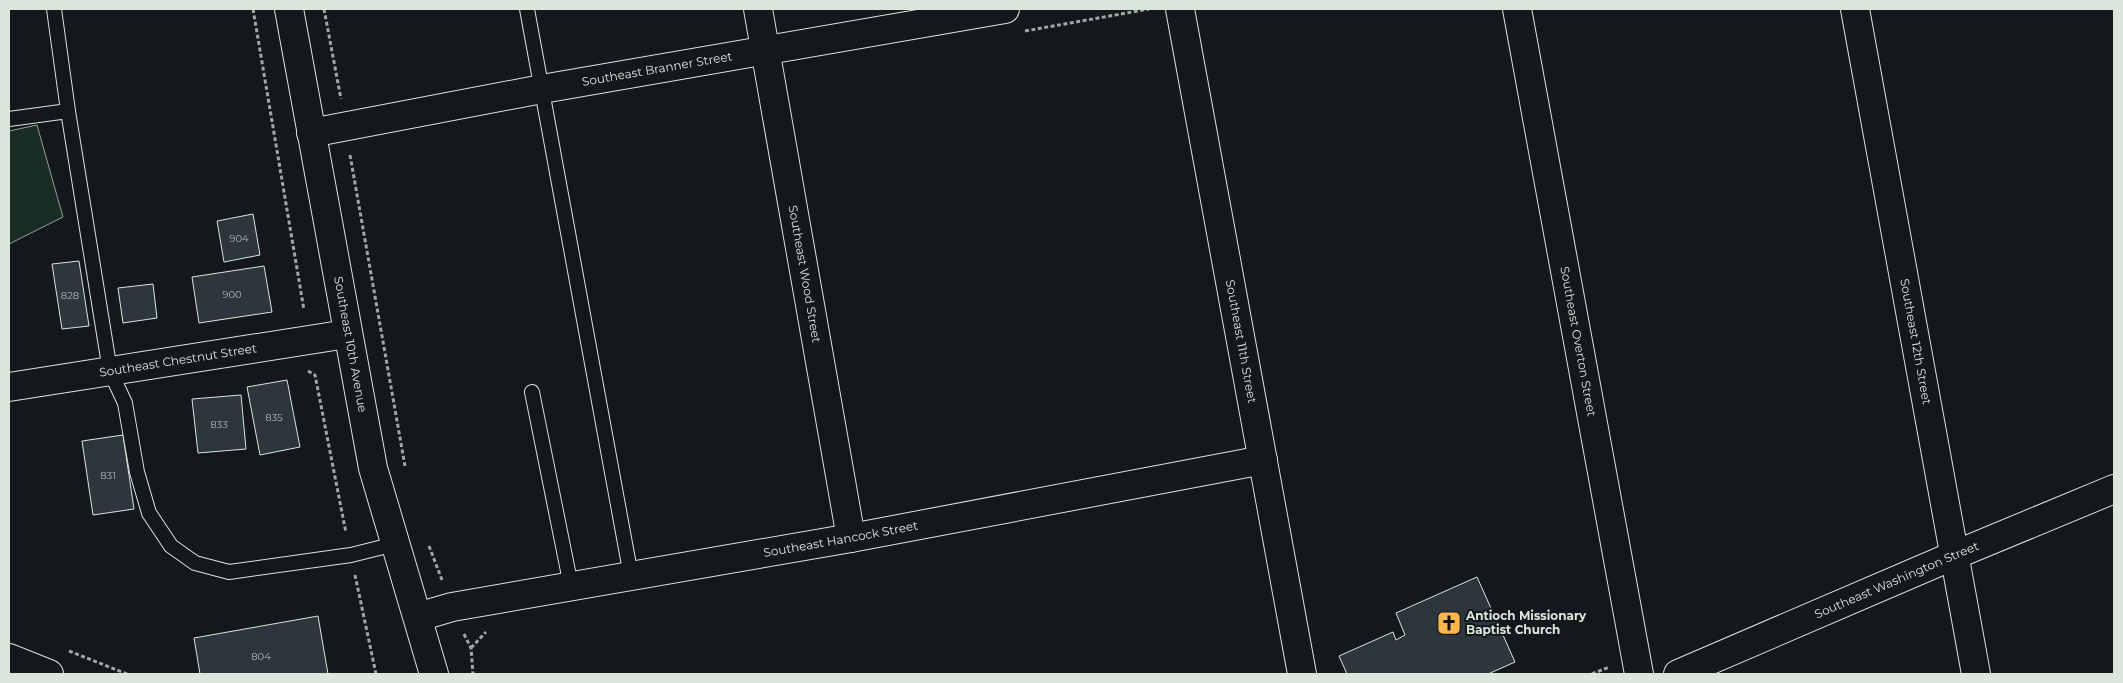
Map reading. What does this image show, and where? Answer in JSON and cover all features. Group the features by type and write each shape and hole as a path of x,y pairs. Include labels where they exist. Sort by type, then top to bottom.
{"street":[{"name":"Southeast 10th Avenue","path":"289,9 373,468 434,674"},
{"name":"Southeast Wood Street","path":"758,9 850,538"},
{"name":"Southeast Branner Street","path":"311,133 345,125 1004,9"},
{"name":"Southeast 11th Street","path":"1180,9 1302,674"},
{"name":"Southeast Overton Street","path":"1517,9 1626,670"},
{"name":"Southeast 12th Street","path":"1855,9 1976,674"},
{"name":"Southeast Chestnut Street","path":"9,387 347,334"},
{"name":"Southeast Hancock Street","path":"418,617 452,608 850,538 1263,460"},
{"name":"Southeast Washington Street","path":"1678,674 2114,489"},
{"path":"9,658 49,674"}],"lane":[{"path":"54,9 68,111 110,371 125,403 137,472 150,513 171,546 195,563 228,572 351,555 395,544"},
{"path":"527,9 631,576"},
{"path":"9,119 68,111"},
{"path":"532,392 571,586"}],"path":[{"path":"253,9 306,310 296,312"},
{"path":"324,9 407,476"},
{"path":"299,371 307,370 315,375 376,674"},
{"path":"428,542 452,608 471,648 473,674"},
{"path":"1592,674 1626,670"}],"green space":[{"path":"37,125 63,217 9,244 9,131"}],"building":[{"path":"253,214 260,255 224,262 217,221"},
{"path":"79,261 89,326 62,329 52,264"},
{"path":"264,266 272,312 199,323 192,277"},
{"path":"153,284 157,318 123,323 118,288"},
{"path":"287,380 300,447 260,455 247,387"},
{"path":"241,395 246,449 198,453 192,399"},
{"path":"123,435 134,509 93,515 82,441"},
{"name":"Antioch Missionary Baptist Church","path":"1477,577 1515,662 1488,674 1347,674 1339,656 1393,632 1396,640 1405,635 1396,613"},
{"path":"318,616 328,674 200,674 194,638"}],"place":[{"name":"Antioch Missionary Baptist Church","path":"1449,623"}]}
